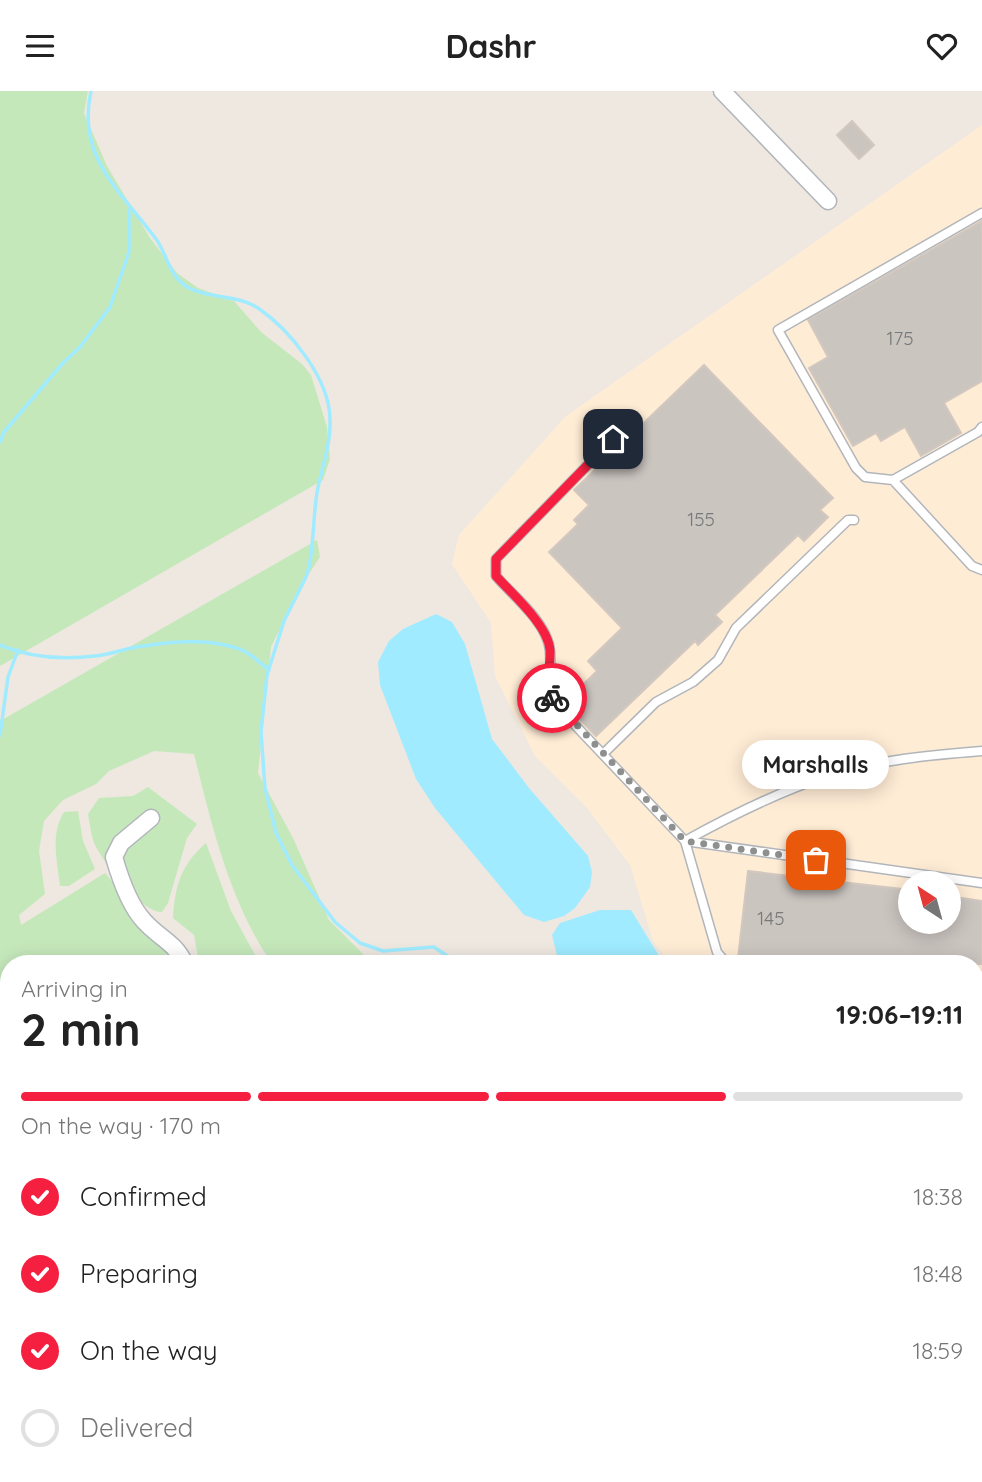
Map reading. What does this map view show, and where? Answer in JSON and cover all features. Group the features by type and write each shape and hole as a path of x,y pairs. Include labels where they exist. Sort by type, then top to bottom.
{"street":[{"path":"722,91 828,201"},
{"path":"151,818 121,843 114,857 136,911 153,930 171,942 179,955"}],"lane":[{"path":"982,213 778,330 856,468 865,477 893,479 978,432 982,427"},
{"path":"613,439 496,559 494,567 496,576 543,630 550,647 548,691 555,704 685,841 720,955"},
{"path":"893,479 972,566 982,570"},
{"path":"603,754 656,702 692,683 718,660 736,628 848,520 854,520"},
{"path":"685,841 772,798 828,776 885,762 982,751"},
{"path":"685,841 982,883"}],"shaded area":[{"path":"982,125 982,955 664,955 653,941 630,865 587,808 535,756 495,676 491,623 452,564 459,535 566,416"}],"green space":[{"path":"0,91 88,91 84,113 107,166 150,238 177,273 198,288 234,301 261,332 302,364 311,375 327,427 330,459 323,480 0,666"},
{"path":"317,540 320,557 301,586 271,647 258,773 294,840 329,920 364,955 266,955 245,915 224,863 194,754 154,751 109,771 96,784 63,800 44,821 39,851 45,894 19,915 21,925 105,873 175,955 0,955 0,721"},
{"path":"148,787 197,824 187,838 168,903 162,912 145,905 107,864 94,843 88,814 99,798 133,796"},
{"path":"78,811 83,841 95,869 69,886 60,886 57,830 64,812"},
{"path":"206,843 231,911 255,955 197,955 194,935 173,918 175,895 181,876 197,851"}],"water":[{"path":"436,614 452,622 465,644 492,739 529,788 588,856 592,872 590,887 575,908 564,916 544,922 524,915 435,808 416,779 380,685 378,662 389,641 403,629"},
{"path":"600,910 631,910 658,955 557,955 552,935 560,923"}],"building":[{"path":"852,121 874,145 859,159 837,135"},
{"path":"982,221 982,381 944,403 961,433 921,456 905,427 881,441 876,433 853,446 809,368 828,357 808,320"},
{"path":"704,365 833,498 820,510 828,517 804,541 798,535 715,615 722,622 698,645 695,641 596,736 564,703 597,671 588,661 622,628 549,552 578,524 574,520 589,505 574,490"},
{"path":"748,871 898,889 898,935 961,935 961,898 982,901 982,955 738,955"}],"waterway":[{"path":"91,91 88,115 90,136 96,155 116,189 160,245 176,277 195,291 250,304 270,317 306,357 316,372 328,404 329,439 317,493 309,567 284,621 267,675 261,732 265,788 276,833 292,865 335,922 360,943 383,951 434,947 446,955"},
{"path":"0,442 4,432 80,347 110,307 129,252 129,210"},
{"path":"0,645 34,655 71,658 161,644 222,644 238,648 269,670"},
{"path":"0,735 8,677 18,650"}],"way so far":[{"path":"552,698 685,841 816,860"}],"place":[{"name":"Marshalls","path":"816,860"}],"route":[{"path":"552,698 548,691 550,647 543,630 496,576 494,567 496,559 613,439"}]}
